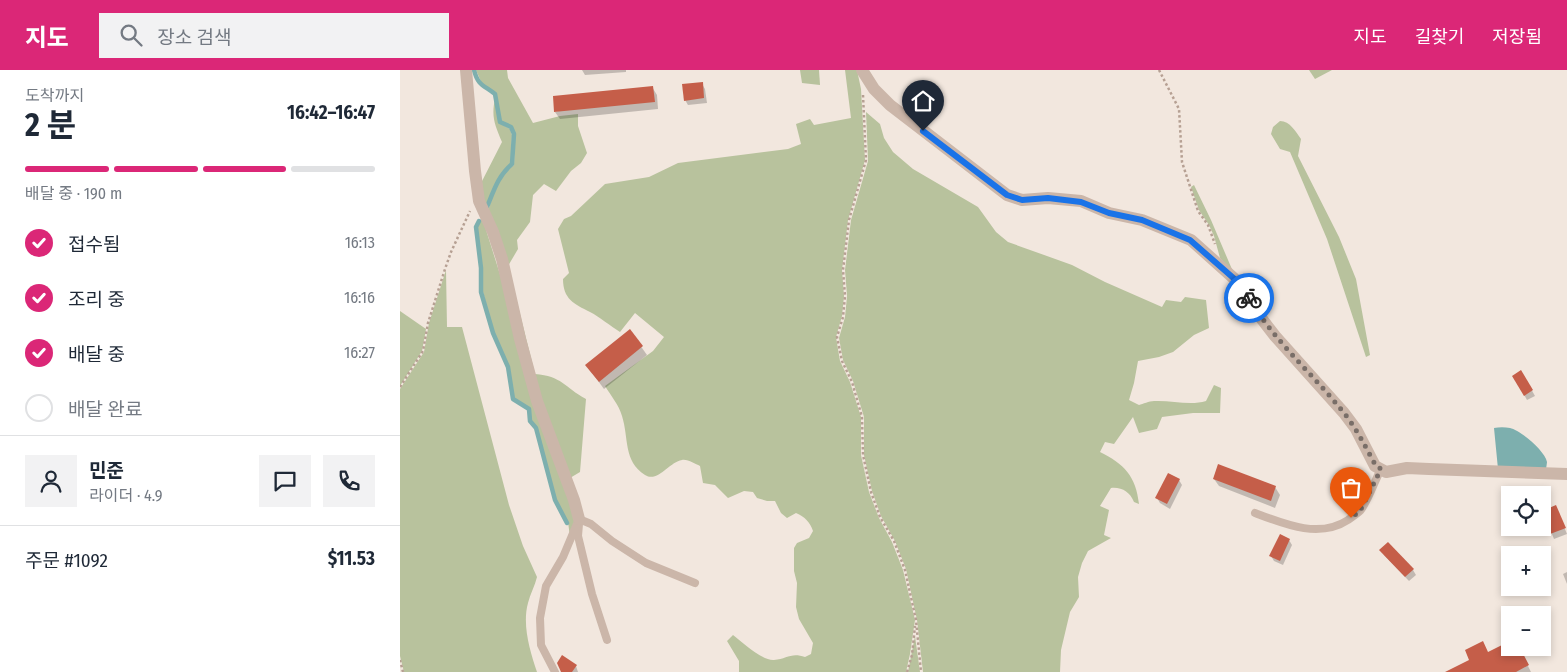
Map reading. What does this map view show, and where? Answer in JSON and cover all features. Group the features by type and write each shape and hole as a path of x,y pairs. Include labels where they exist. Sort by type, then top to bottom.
{"street":[{"path":"466,70 479,202 494,232 537,401 574,500 579,519"},
{"path":"862,71 874,89 890,106 1007,195 1022,200 1048,198 1081,202 1109,213 1142,220 1190,240 1238,282 1258,314 1275,336 1344,413 1356,429 1376,466 1386,472 1407,468 1429,468 1567,474"}],"lane":[{"path":"1256,513 1292,526 1308,529 1328,528 1341,524 1360,511 1381,469"},
{"path":"579,519 591,524 612,541 646,563 695,583"},
{"path":"579,519 578,536 592,594 607,640"},
{"path":"555,672 541,645 540,618 546,586 563,557 579,519"}],"path":[{"path":"1160,70 1179,110 1182,162 1198,211 1213,236 1220,265"},
{"path":"862,71 866,160 850,220 843,270 845,296 843,317 837,337 842,361 852,382 862,417 863,455 870,492 880,517 894,541 905,570 916,620 921,672"},
{"path":"400,387 423,351 428,323 451,252 467,216 474,204 479,202"},
{"path":"907,672 912,654 916,620"},
{"path":"400,660 403,672"}],"green space":[{"path":"476,70 507,70 508,78 533,123 560,116 578,114 578,126 587,153 581,163 571,171 556,191 544,184 533,195 530,222 517,240 518,249 508,266 535,374 551,377 586,399 580,472 570,478 563,471 539,396 523,340 503,251 488,211 500,180 514,165 515,134 512,126 501,121 496,93 482,84"},
{"path":"800,70 819,70 820,85 802,83"},
{"path":"845,70 857,70 861,89 865,160 848,220 842,270 844,296 842,316 836,337 840,361 850,382 861,417 861,455 869,492 903,570 915,620 910,654 906,672 739,672 739,661 727,641 733,635 769,660 796,655 805,657 811,654 813,643 799,619 796,607 797,583 794,571 794,548 797,543 809,538 813,531 812,528 809,522 802,516 796,513 787,518 781,513 775,501 757,498 753,492 744,491 728,498 715,485 703,483 700,466 689,461 682,460 677,462 659,474 650,477 638,469 630,456 621,412 605,386 653,351 664,337 635,313 620,332 598,316 570,300 564,286 563,279 569,273 558,229 564,219 571,216 605,184 649,177 678,163 788,149 801,144 796,124 810,119 814,125 851,118"},
{"path":"1309,70 1332,70 1315,79"},
{"path":"495,99 499,123 510,129 512,135 511,164 498,178 486,207 479,187 502,142 494,121"},
{"path":"866,112 880,124 884,138 893,152 913,169 978,207 996,232 1008,242 1072,265 1162,307 1166,300 1181,302 1185,297 1206,300 1209,328 1194,335 1173,352 1138,361 1129,400 1139,405 1154,401 1187,403 1206,401 1214,385 1221,388 1220,413 1193,413 1162,417 1157,429 1139,433 1133,417 1114,444 1105,442 1100,452 1116,461 1132,478 1139,504 1134,502 1125,491 1119,488 1111,488 1100,506 1109,510 1104,535 1111,538 1088,551 1082,563 1078,577 1079,597 1070,612 1061,650 1060,672 923,672 917,620 906,569 895,541 881,516 872,491 864,455 864,417 853,381 843,360 839,338 845,317 847,296 845,270 851,220 868,161"},
{"path":"1280,121 1290,125 1301,139 1298,156 1339,237 1356,279 1370,355 1366,357 1327,239 1290,152 1280,149 1271,134 1273,127"},
{"path":"1194,185 1234,274 1220,258 1214,236 1199,210 1191,187"},
{"path":"482,217 577,520 570,537 568,522 556,500 537,428 531,420 529,409 514,399 509,366 494,333 483,292 477,228"},
{"path":"446,270 447,327 462,327 509,505 523,546 537,577 526,611 526,629 529,647 537,672 404,672 400,656 400,389 424,352 429,323"},
{"path":"400,311 426,329 422,351 400,386"},
{"path":"915,636 920,672 908,672"}],"water":[{"path":"1494,428 1510,428 1526,437 1542,452 1547,462 1546,470 1498,469"}],"building":[{"path":"703,82 704,98 684,101 682,84"},
{"path":"653,86 655,102 554,112 553,96"},
{"path":"630,329 643,346 599,382 585,365"},
{"path":"1521,370 1533,390 1524,396 1512,376"},
{"path":"1218,464 1276,486 1271,501 1213,479"},
{"path":"1168,473 1180,479 1167,504 1155,498"},
{"path":"1556,505 1566,528 1551,534 1551,507"},
{"path":"1280,534 1290,539 1280,561 1269,556"},
{"path":"1388,542 1414,569 1405,577 1379,550"},
{"path":"1483,641 1488,652 1501,646 1501,656 1524,656 1529,665 1516,672 1445,672 1469,660 1465,650"},
{"path":"562,655 577,665 572,672 561,672 557,663"}],"waterway":[{"path":"474,70 482,85 495,94 500,122 511,127 514,134 512,164 500,178 487,207"},
{"path":"479,221 476,227 481,268 481,292 493,333 508,367 513,399 529,409 530,421 536,428 555,500 567,523"}],"way so far":[{"path":"1249,298 1258,314 1275,336 1344,413 1356,429 1376,466 1381,469 1360,511 1351,518"}],"route":[{"path":"923,131 1007,195 1022,200 1048,198 1081,202 1109,213 1142,220 1190,240 1238,282 1249,298"}]}
